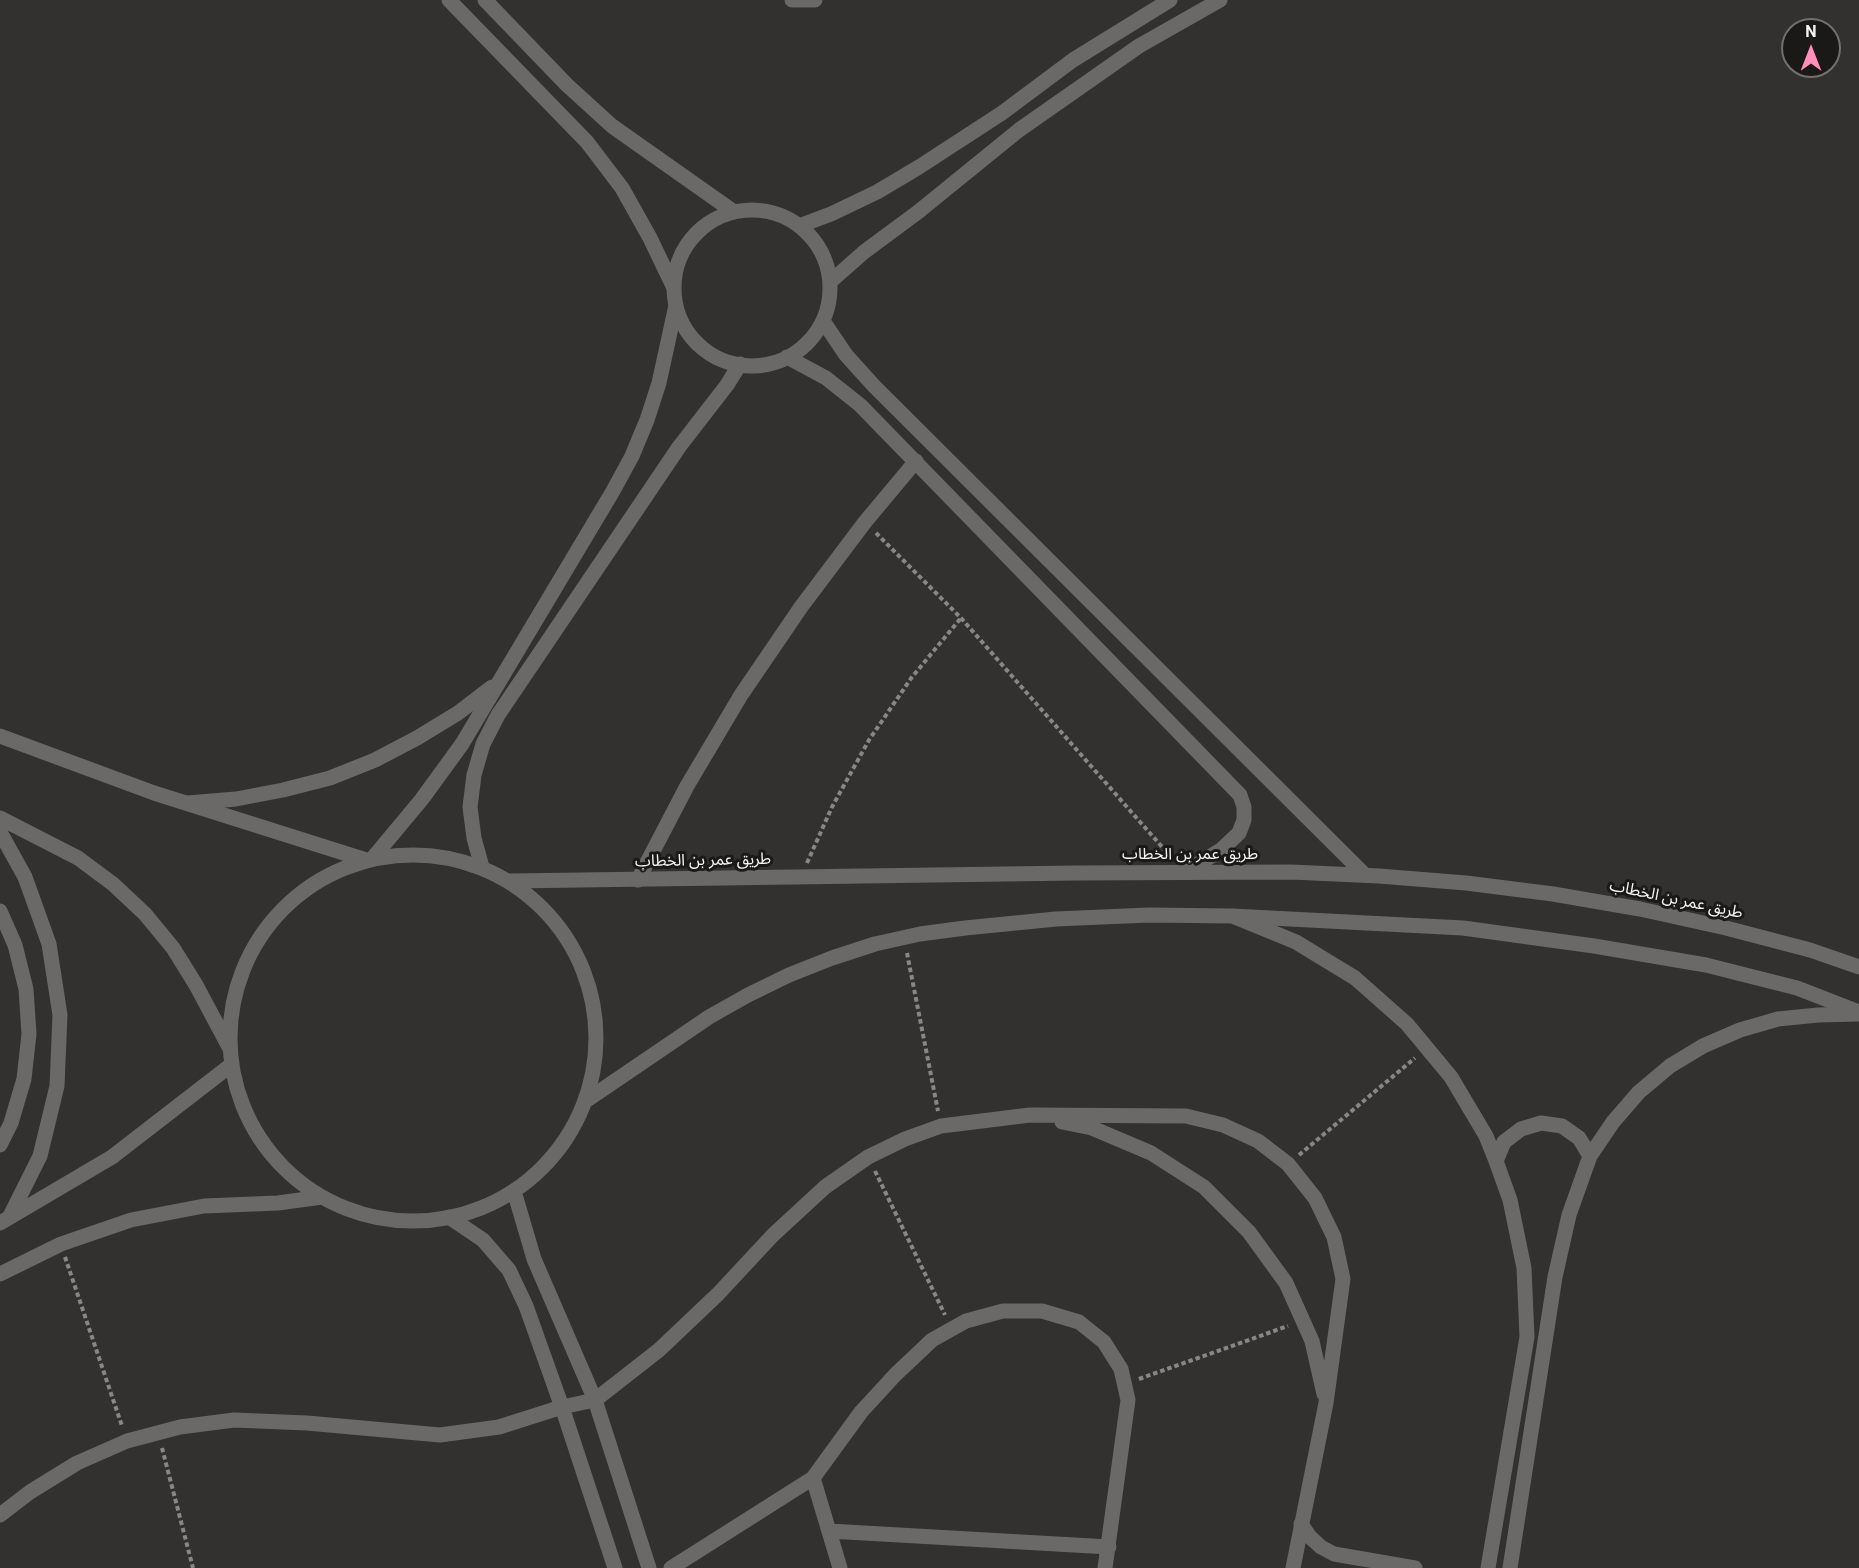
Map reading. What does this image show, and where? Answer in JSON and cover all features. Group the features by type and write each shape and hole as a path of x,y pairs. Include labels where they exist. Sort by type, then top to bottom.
{"street":[{"path":"449,0 587,142 622,188 674,286"},
{"path":"485,0 567,85 612,126 734,212"},
{"path":"792,0 815,0"},
{"path":"799,226 868,196 919,167 1002,113 1073,60 1170,0"},
{"path":"830,282 864,252 918,212 1019,130 1139,46 1220,0"},
{"path":"369,860 443,772 480,714 632,456 660,383 676,306 674,286 679,261 691,239 703,227 734,212 751,210 768,212 784,217 799,226 821,251 827,266 830,295 823,321 814,335 801,348 787,357 764,364 740,364 725,361 711,354 688,333 676,306"},
{"path":"823,321 846,355 874,386 1365,875"},
{"path":"787,357 844,390 916,461 1240,795 1244,807 1244,820 1239,833 1221,850 1185,873"},
{"path":"482,867 474,838 470,807 474,775 483,744 498,716 666,467 740,364"},
{"path":"638,880 687,786 741,695 801,607 865,522 916,461"},
{"path":"188,803 236,799 330,778 375,760 417,738 458,713 497,684"},
{"path":"0,736 154,793 369,860"},
{"path":"0,818 78,858 113,884 146,914 173,948 196,985 229,1048"},
{"path":"0,832 25,877 49,944 60,1015 57,1086 40,1156 5,1220"},
{"path":"399,855 427,855 455,859 482,867 510,881 543,907 569,940 587,977 596,1018 596,1059 586,1100 574,1127 558,1151 538,1173 514,1191 494,1202 449,1217 416,1221 384,1218 352,1210 322,1197 295,1178 271,1154 252,1127 239,1097 229,1048 233,999 250,952 280,911 319,880 369,860 399,855"},
{"name":"طريق عمر بن الخطاب","path":"510,881 1185,873 1365,875 1466,883 1553,894 1640,909 1800,947 1859,967"},
{"path":"0,911 15,945 26,989 29,1034 24,1079 11,1123 0,1145"},
{"path":"586,1100 709,1017 748,994 832,958 904,938 965,928 1056,919 1149,915 1232,916 1463,928 1706,964 1797,988 1859,1013"},
{"path":"1232,916 1296,942 1355,978 1407,1024 1451,1077 1486,1136 1496,1161 1510,1200 1524,1268 1527,1337 1486,1566"},
{"path":"1510,1568 1555,1277 1569,1215 1590,1156 1613,1122 1639,1092 1670,1066 1703,1046 1740,1030 1778,1019 1859,1013"},
{"path":"5,1220 112,1157 231,1065"},
{"path":"1030,1115 1092,1128 1151,1152 1204,1187 1249,1232 1286,1283 1312,1341 1326,1403"},
{"path":"0,1515 30,1492 77,1463 127,1441 180,1427 234,1420 307,1423 440,1435 499,1427 562,1407 595,1400 659,1350 825,1186 868,1157 904,1139 941,1126 1030,1115 1186,1116 1223,1125 1258,1141 1288,1164 1316,1198 1334,1237 1343,1279 1326,1403 1293,1568"},
{"path":"1496,1161 1504,1142 1521,1129 1541,1123 1562,1126 1579,1138 1590,1156"},
{"path":"514,1191 534,1259 595,1400 649,1568"},
{"path":"0,1274 60,1244 131,1220 204,1206 278,1203 322,1197"},
{"path":"449,1217 483,1240 509,1270 526,1306 562,1407 615,1568"},
{"path":"670,1568 813,1478 861,1412 895,1374 932,1340 966,1321 1003,1311 1042,1311 1079,1322 1104,1342 1120,1369 1128,1400 1105,1568"},
{"path":"813,1478 840,1568"},
{"path":"1301,1524 1310,1537 1321,1547 1334,1554 1415,1568"},
{"path":"829,1531 1108,1547"}],"path":[{"path":"865,522 961,618 1185,873"},
{"path":"801,878 832,807 869,740 912,677 961,618"},
{"path":"904,938 941,1126"},
{"path":"1288,1164 1427,1048"},
{"path":"868,1157 951,1329"},
{"path":"60,1244 127,1441"},
{"path":"1124,1384 1303,1321"},
{"path":"158,1433 193,1568"}]}
